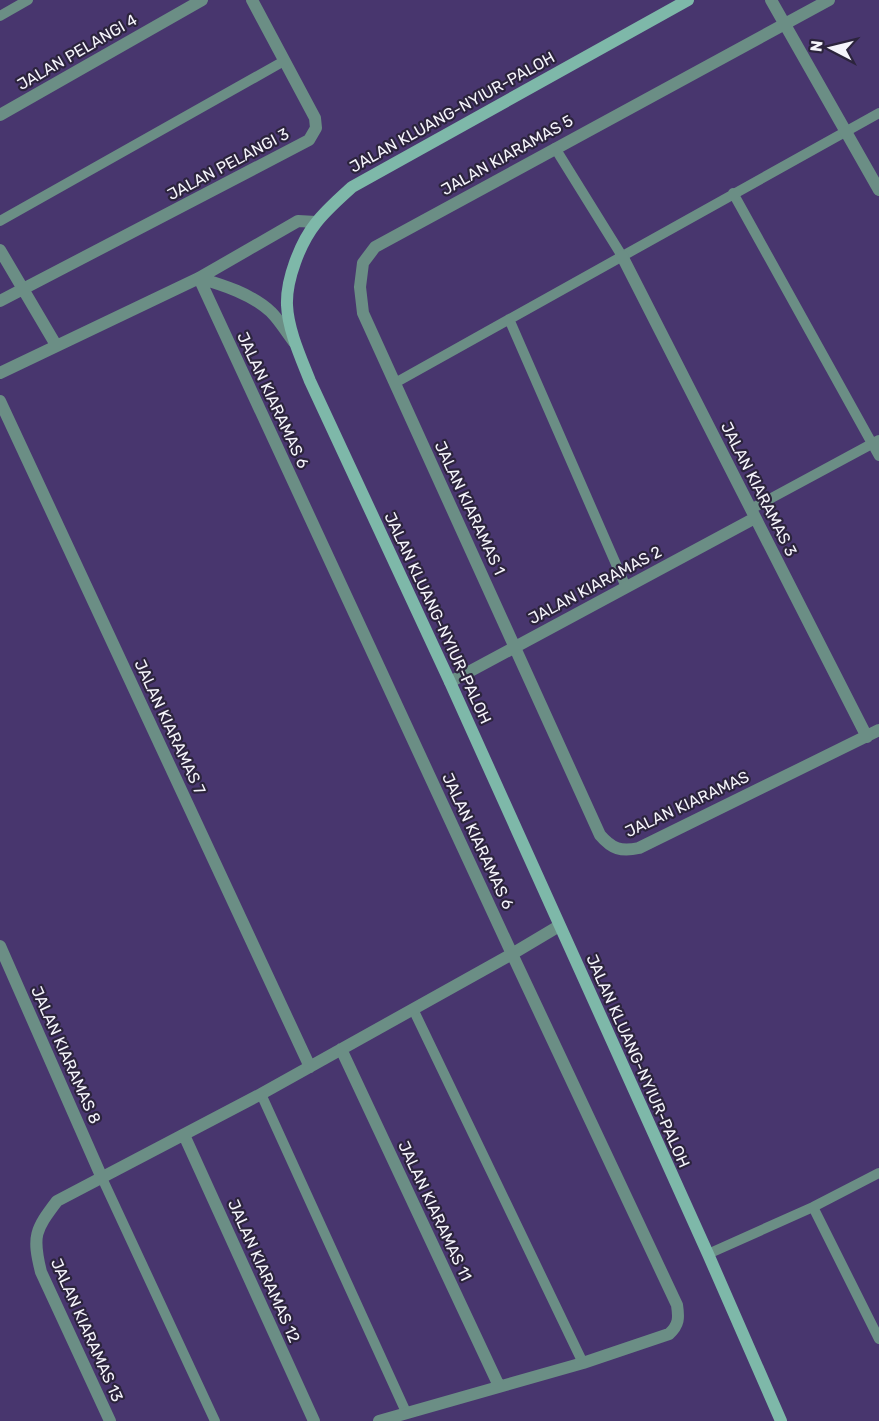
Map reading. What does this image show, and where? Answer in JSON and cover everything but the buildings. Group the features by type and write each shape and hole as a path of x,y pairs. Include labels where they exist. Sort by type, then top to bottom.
{"street":[{"name":"JALAN PELANGI 4","path":"0,115 202,0"},
{"name":"JALAN PELANGI 3","path":"0,301 309,140 316,128 315,118 252,0"},
{"name":"JALAN KLUANG-NYIUR-PALOH","path":"688,0 352,187 316,222 303,243 293,267 287,305 296,345 310,381 450,682 781,1421"},
{"path":"771,0 879,190"},
{"name":"JALAN KIARAMAS 5","path":"395,382 363,313 360,287 363,263 375,247 829,0"},
{"path":"0,373 199,278 298,221 316,222"},
{"path":"0,250 57,345"},
{"name":"JALAN KIARAMAS 3","path":"622,256 867,736"},
{"path":"199,278 231,288 262,305 272,313 296,345"},
{"name":"JALAN KIARAMAS 6","path":"199,278 677,1305 679,1318 676,1328 669,1334 584,1363 379,1421"},
{"name":"JALAN KIARAMAS 1","path":"395,382 516,647"},
{"name":"JALAN KIARAMAS 7","path":"0,401 310,1066"},
{"name":"JALAN KIARAMAS 2","path":"450,682 626,587 753,513"},
{"name":"JALAN KIARAMAS","path":"516,647 600,835 608,845 616,849 639,848 879,730"},
{"name":"JALAN KIARAMAS 13","path":"109,1421 41,1272 35,1247 40,1222 57,1201 261,1094 559,926"},
{"name":"JALAN KIARAMAS 8","path":"0,946 102,1178"},
{"name":"JALAN KIARAMAS 11","path":"341,1049 499,1386"},
{"name":"JALAN KIARAMAS 12","path":"184,1136 314,1421"}],"lane":[{"path":"0,15 28,0"},
{"path":"0,221 284,61"},
{"path":"395,382 879,113"},
{"path":"555,148 622,256"},
{"path":"733,194 876,442 879,456"},
{"path":"509,319 626,587"},
{"path":"753,513 876,442"},
{"path":"413,1009 584,1363"},
{"path":"261,1094 406,1412"},
{"path":"708,1254 813,1207 879,1173"},
{"path":"102,1178 214,1421"},
{"path":"813,1207 879,1339"}]}
